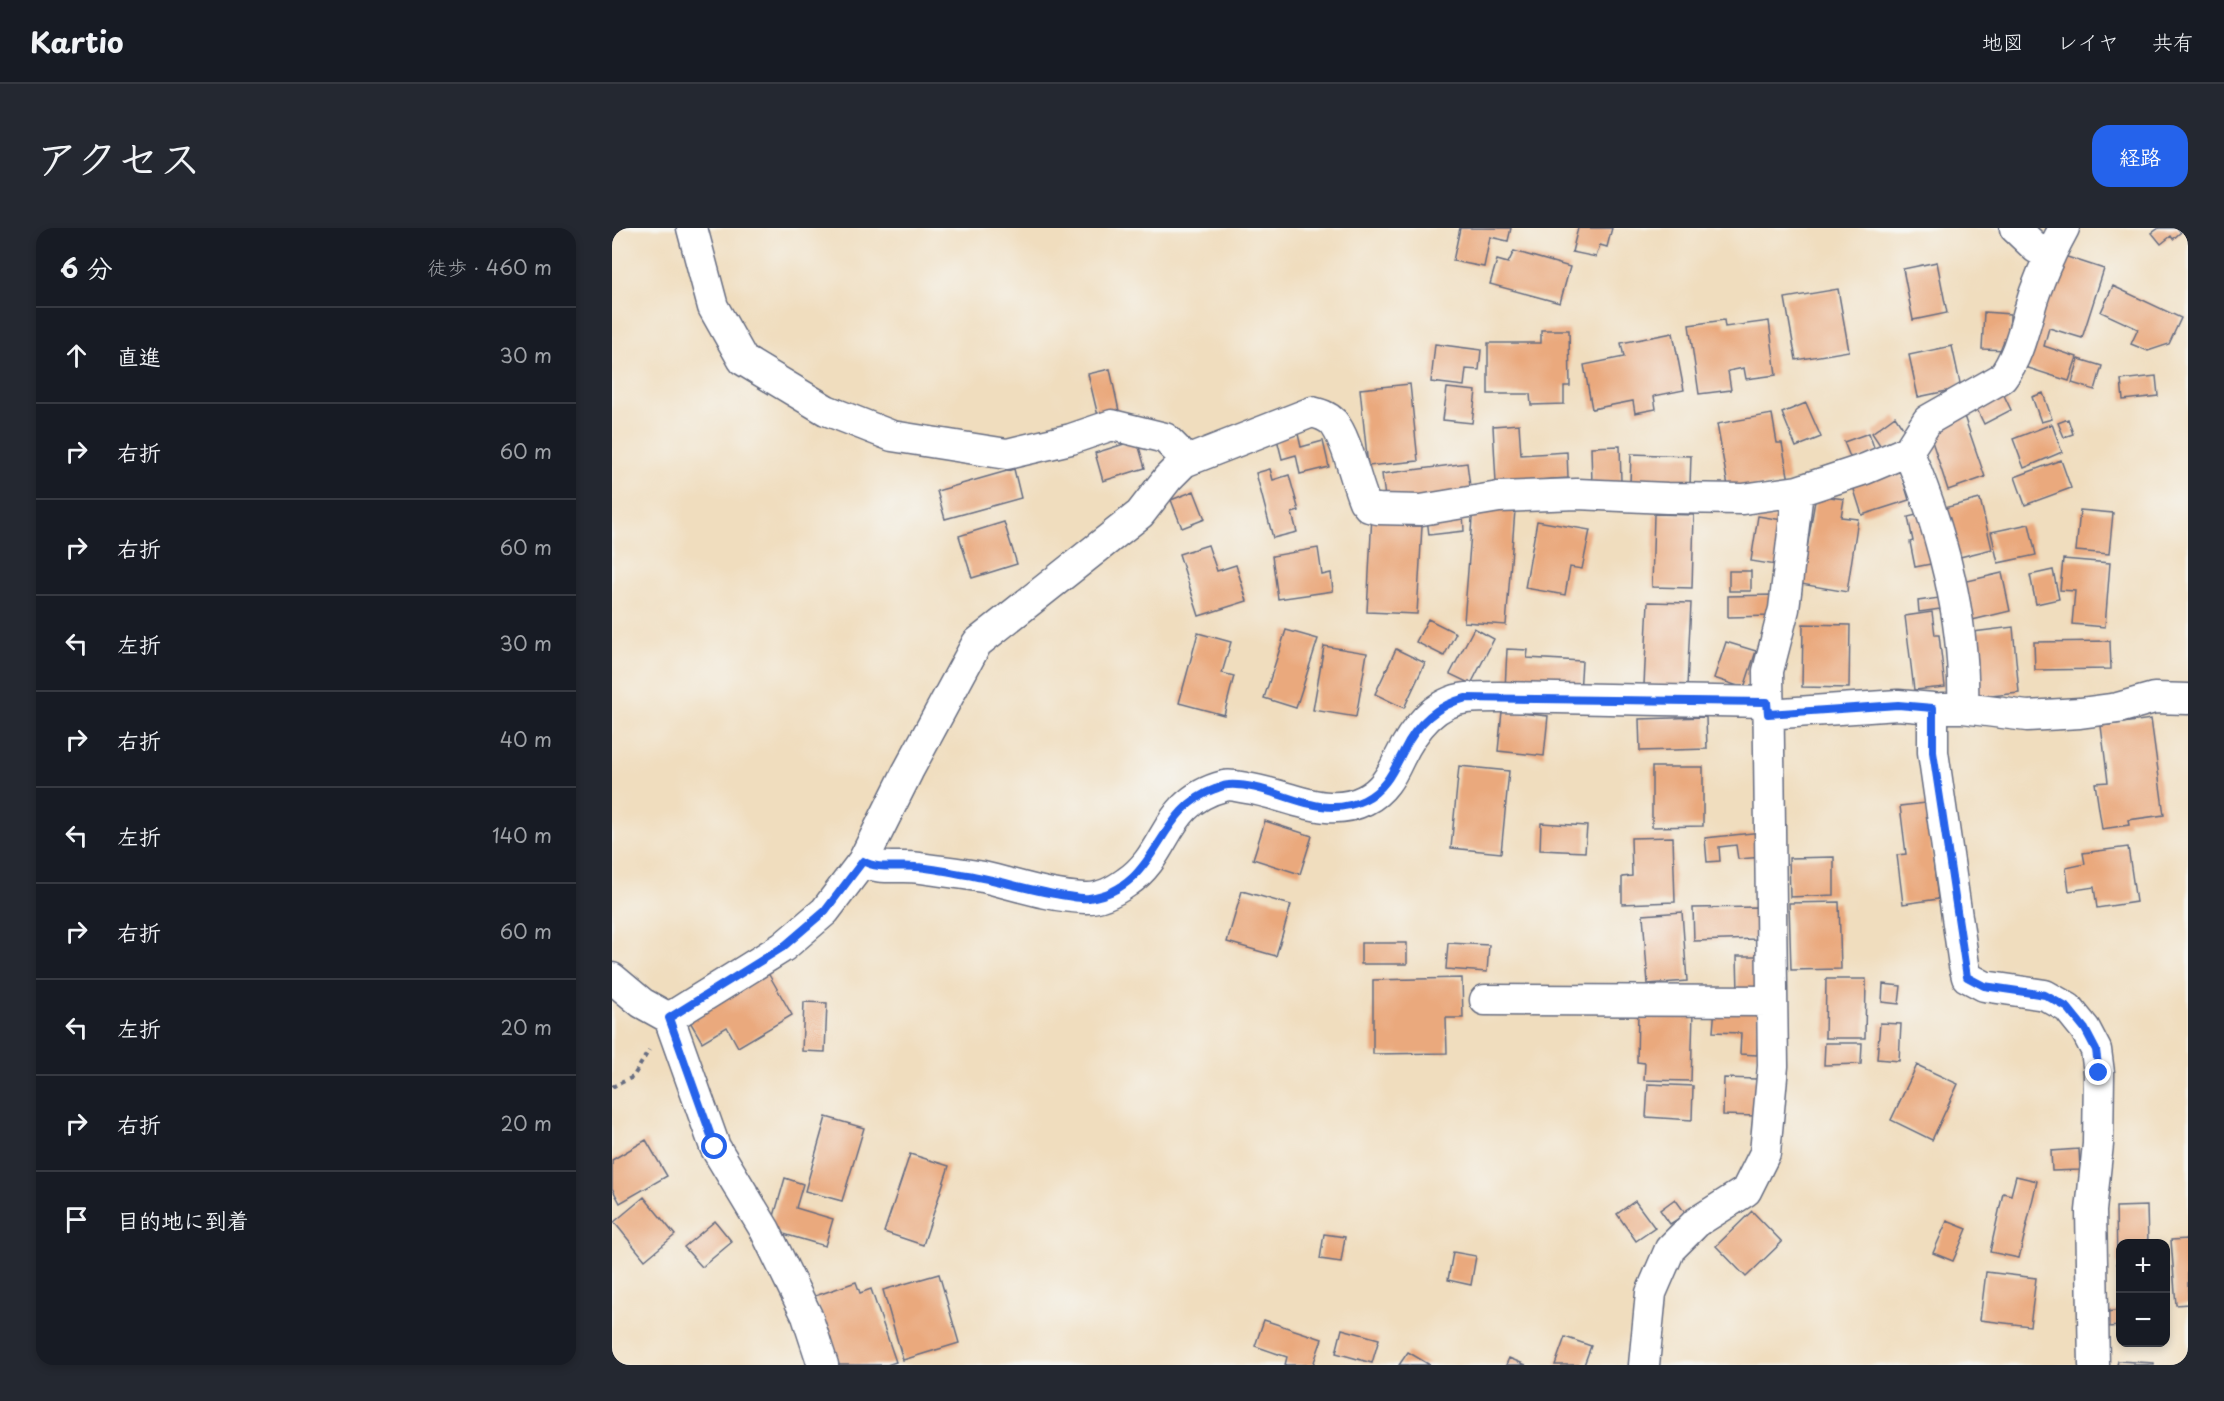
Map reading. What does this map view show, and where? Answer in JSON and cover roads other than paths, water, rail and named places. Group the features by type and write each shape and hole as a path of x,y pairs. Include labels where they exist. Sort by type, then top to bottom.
{"street":[{"path":"692,228 713,307 742,360 826,410 892,436 1007,454 1071,439 1112,425 1165,438 1178,451 1184,462"},
{"path":"2015,228 2036,248 2050,256"},
{"path":"669,1018 783,947 825,911 863,861 908,771 978,643 1140,514 1168,478 1184,462 1312,412 1324,415 1334,422 1364,501 1369,507 1378,509 1421,510 1499,497 1577,494 1743,499 1798,490 1864,469 1908,451 1928,420 2002,378 2019,347 2035,291 2064,228"},
{"path":"1908,451 1925,491 1934,522 1958,624 1963,708"},
{"path":"1644,1365 1651,1293 1670,1249 1697,1222 1746,1191 1765,1154 1773,1066 1768,671 1784,609 1798,490"},
{"path":"863,861 869,865 915,867 980,877 1053,894 1088,899 1105,894 1137,874 1150,859 1166,830 1185,805 1207,792 1227,785 1260,789 1313,806 1342,807 1363,801 1379,791 1392,775 1417,729 1432,713 1451,702 1466,698 1499,697 1768,708 1898,705 1963,708 2026,716 2118,708 2154,698 2188,699"},
{"path":"1933,708 1933,752 1967,977 1984,986 2045,995 2068,1008 2085,1029 2096,1050 2099,1073 2098,1144 2091,1211 2094,1365"},
{"path":"612,978 642,1003 669,1018 715,1147 770,1240 807,1316 823,1365"},
{"path":"1485,1000 1772,1001"}]}
